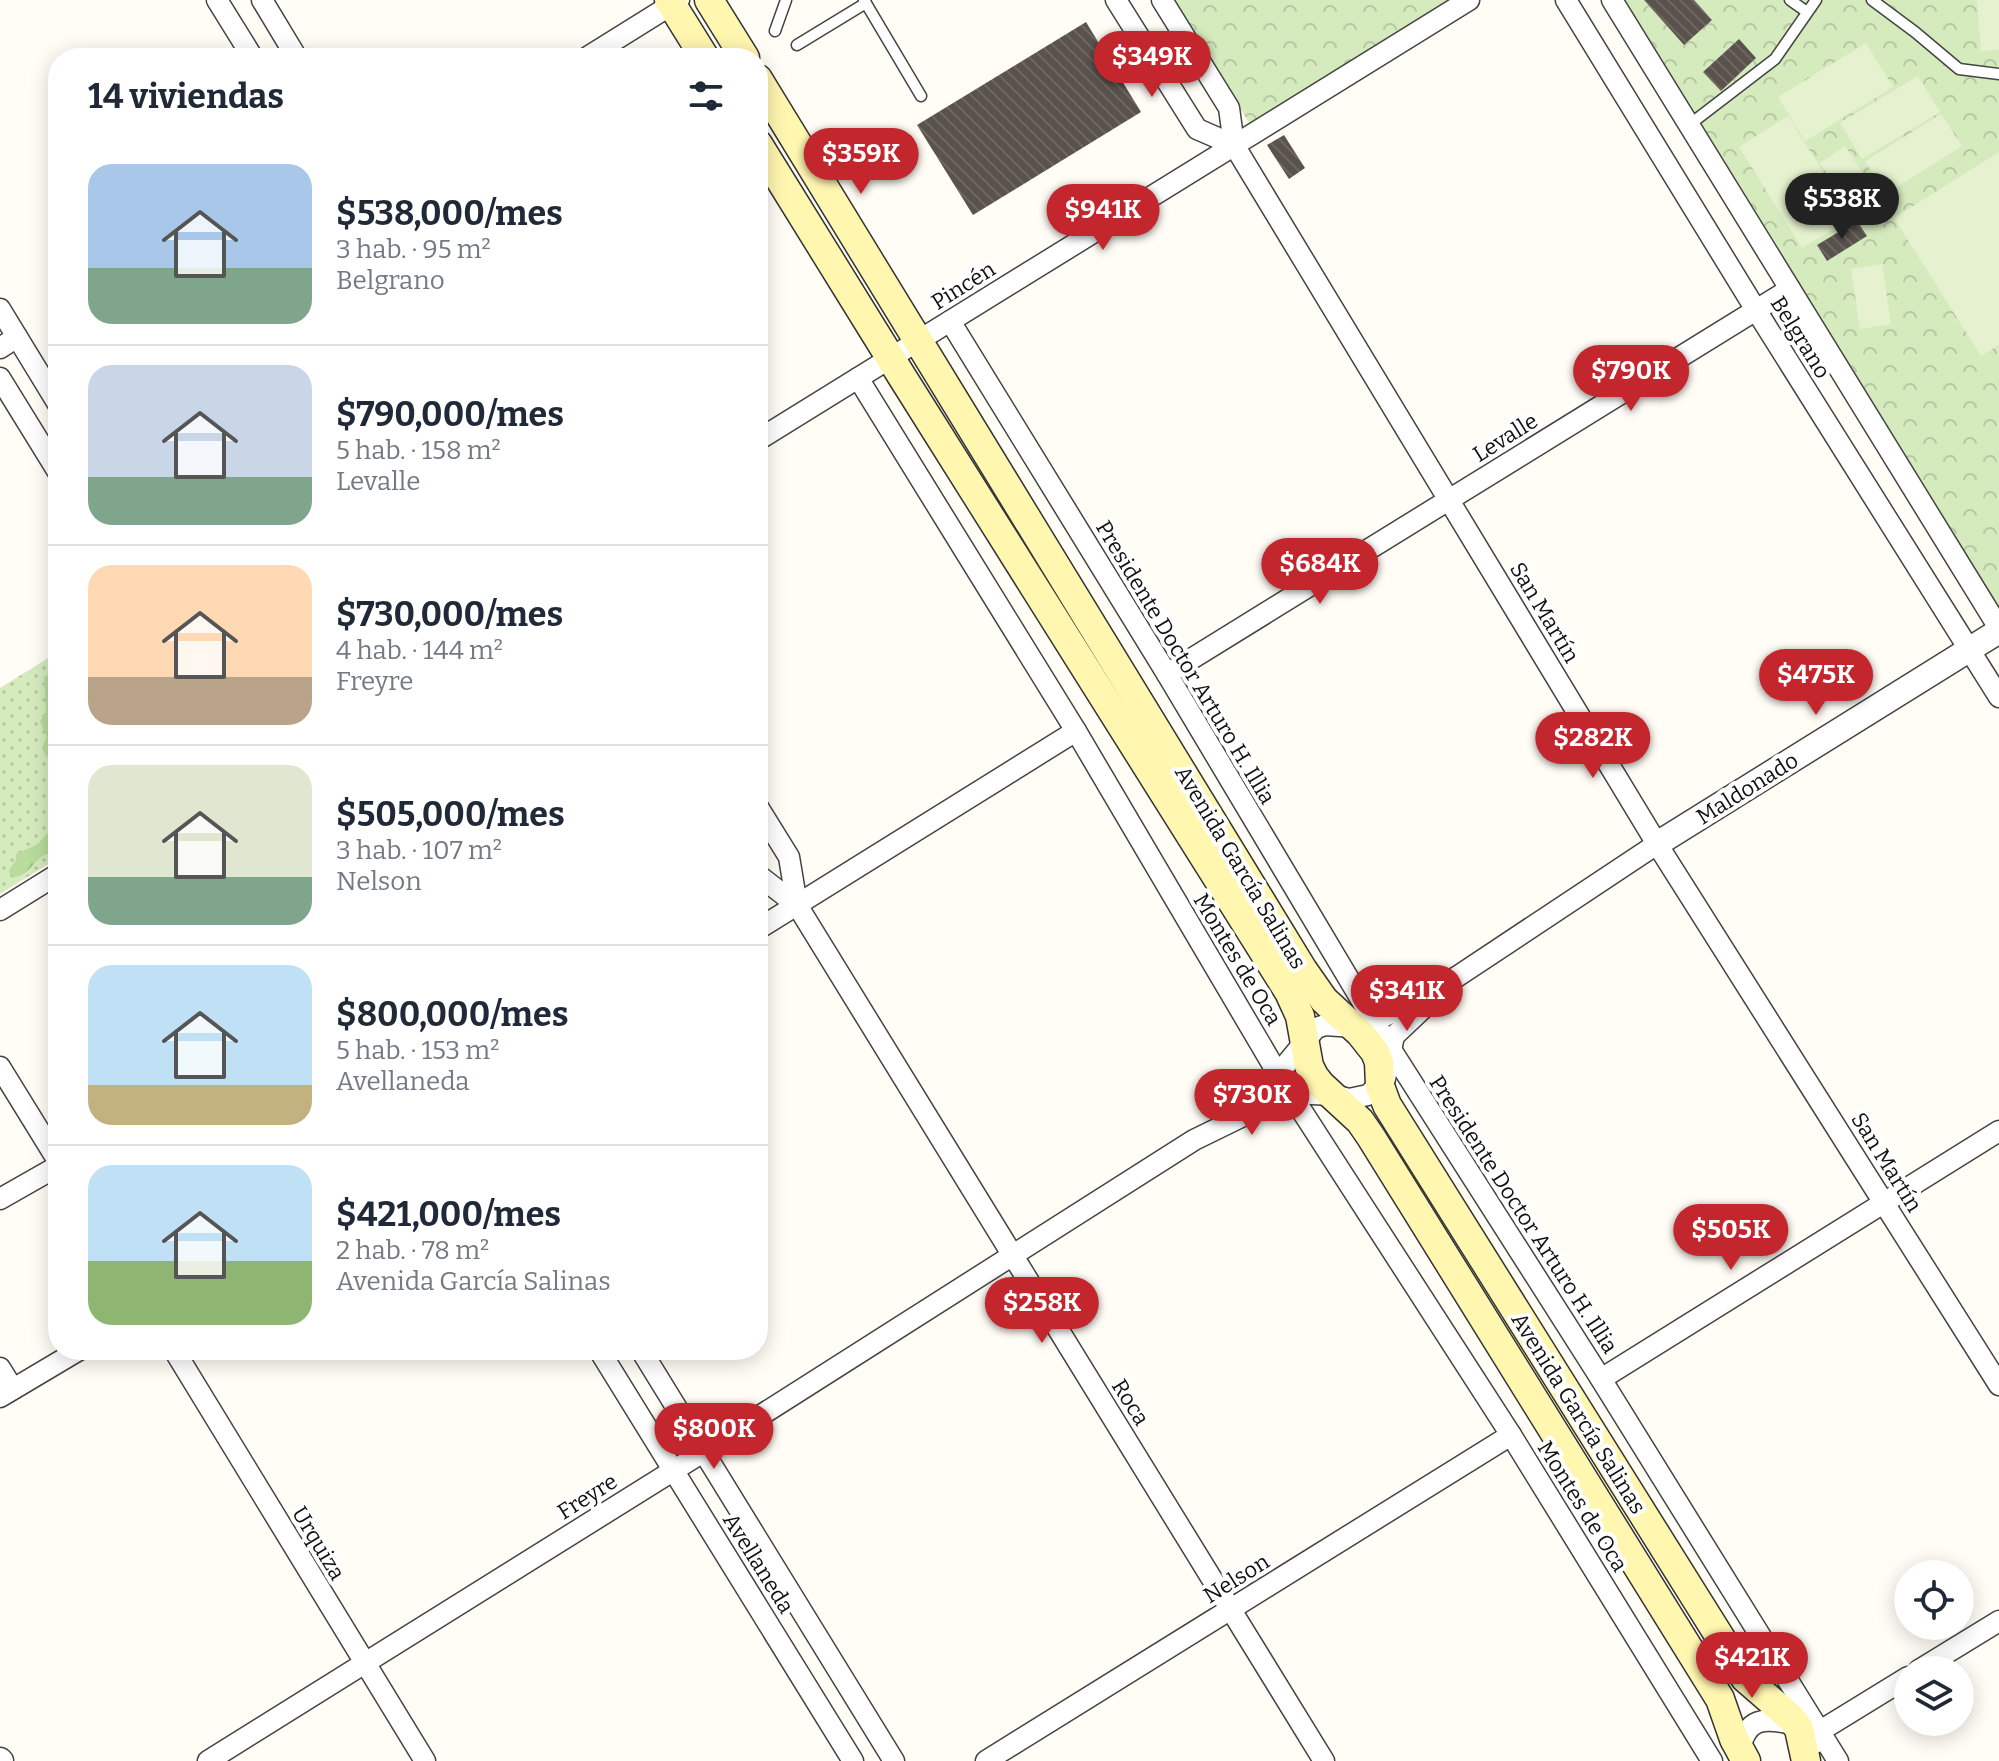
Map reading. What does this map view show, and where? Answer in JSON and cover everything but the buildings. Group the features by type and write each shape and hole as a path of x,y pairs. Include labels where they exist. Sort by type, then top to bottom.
{"main road":[{"path":"709,0 739,48"},
{"path":"673,1 699,48"},
{"name":"Avenida García Salinas","path":"768,95 1303,970 1331,1008 1364,1024 1367,1041 1379,1062 1380,1086 1387,1105 1745,1678 1807,1728"},
{"name":"Avenida García Salinas","path":"768,160 1289,992 1300,1016 1309,1066 1321,1085 1360,1121 1380,1151 1720,1699 1741,1757"},
{"path":"1807,1728 1799,1729 1808,1761"}],"street":[{"path":"217,0 247,48"},
{"path":"262,0 291,48"},
{"path":"1116,0 1197,129 1234,145"},
{"name":"San Martín","path":"1162,0 1229,108 1234,145 1657,844 1999,1385"},
{"name":"Pincén","path":"768,434 1469,0"},
{"name":"Belgrano","path":"1566,0 1999,697"},
{"name":"Belgrano","path":"1612,0 1999,630"},
{"path":"601,48 673,1"},
{"name":"Levalle","path":"1167,674 1790,289"},
{"path":"0,309 9,343 48,385"},
{"name":"Presidente Doctor Arturo H. Illia","path":"950,321 1167,674 1364,1024 1390,1048 1601,1379 1807,1728 1838,1761"},
{"path":"38,372 3,388 48,456"},
{"name":"Montes de Oca","path":"858,378 1076,731 1278,1074 1511,1435 1712,1761"},
{"path":"20,410 48,397"},
{"name":"Maldonado","path":"1657,844 1999,630"},
{"path":"768,923 1076,731"},
{"name":"Roca","path":"768,823 789,857 797,905"},
{"path":"1305,1039 1316,1028 1325,1025 1364,1024 1455,978 1657,844"},
{"path":"0,910 48,880"},
{"name":"Roca","path":"768,883 797,905 1324,1761"},
{"path":"1380,1086 1385,1079 1394,1036 1455,978"},
{"name":"Freyre","path":"208,1761 1194,1140 1278,1074 1305,1039"},
{"path":"0,1067 48,1147"},
{"name":"Freyre","path":"1194,1140 1290,1093 1349,1099 1368,1095 1380,1086"},
{"path":"1601,1379 1999,1131"},
{"path":"0,1199 48,1170"},
{"path":"0,1368 6,1393 62,1360"},
{"name":"Urquiza","path":"180,1360 425,1761"},
{"name":"Avellaneda","path":"605,1360 853,1761"},
{"name":"Avellaneda","path":"647,1360 894,1761"},
{"name":"Nelson","path":"986,1761 1511,1435"},
{"path":"1942,1656 1999,1621"},
{"path":"1741,1757 1741,1738 1760,1721 1770,1720 1807,1728 1894,1684"}],"lane":[{"path":"775,31 786,0"},
{"path":"1790,0 1807,12"},
{"path":"1689,125 1775,59 1816,0"},
{"path":"1872,0 1959,69 1999,74"},
{"path":"797,45 865,1 921,96"}],"green space":[{"path":"1172,0 1455,0 1251,126"},
{"path":"1621,0 1999,0 1999,611"},
{"path":"1977,0 1999,0 1999,50 1981,51"},
{"path":"1866,43 1893,87 1805,141 1778,97"},
{"path":"1918,76 1940,112 1862,159 1840,123"},
{"path":"1941,114 1962,146 1886,194 1865,161"},
{"path":"1788,116 1852,218 1802,248 1739,147"},
{"path":"1845,146 1879,198 1854,215 1820,163"},
{"path":"1999,152 1999,345 1981,356 1894,218"},
{"path":"1882,264 1891,324 1860,329 1851,269"},
{"path":"48,658 48,864 0,894 0,688"},
{"path":"48,675 48,757 42,747 47,737 40,721 46,711 44,677"},
{"path":"48,833 48,854 23,874 10,875 16,854 38,844"}]}
